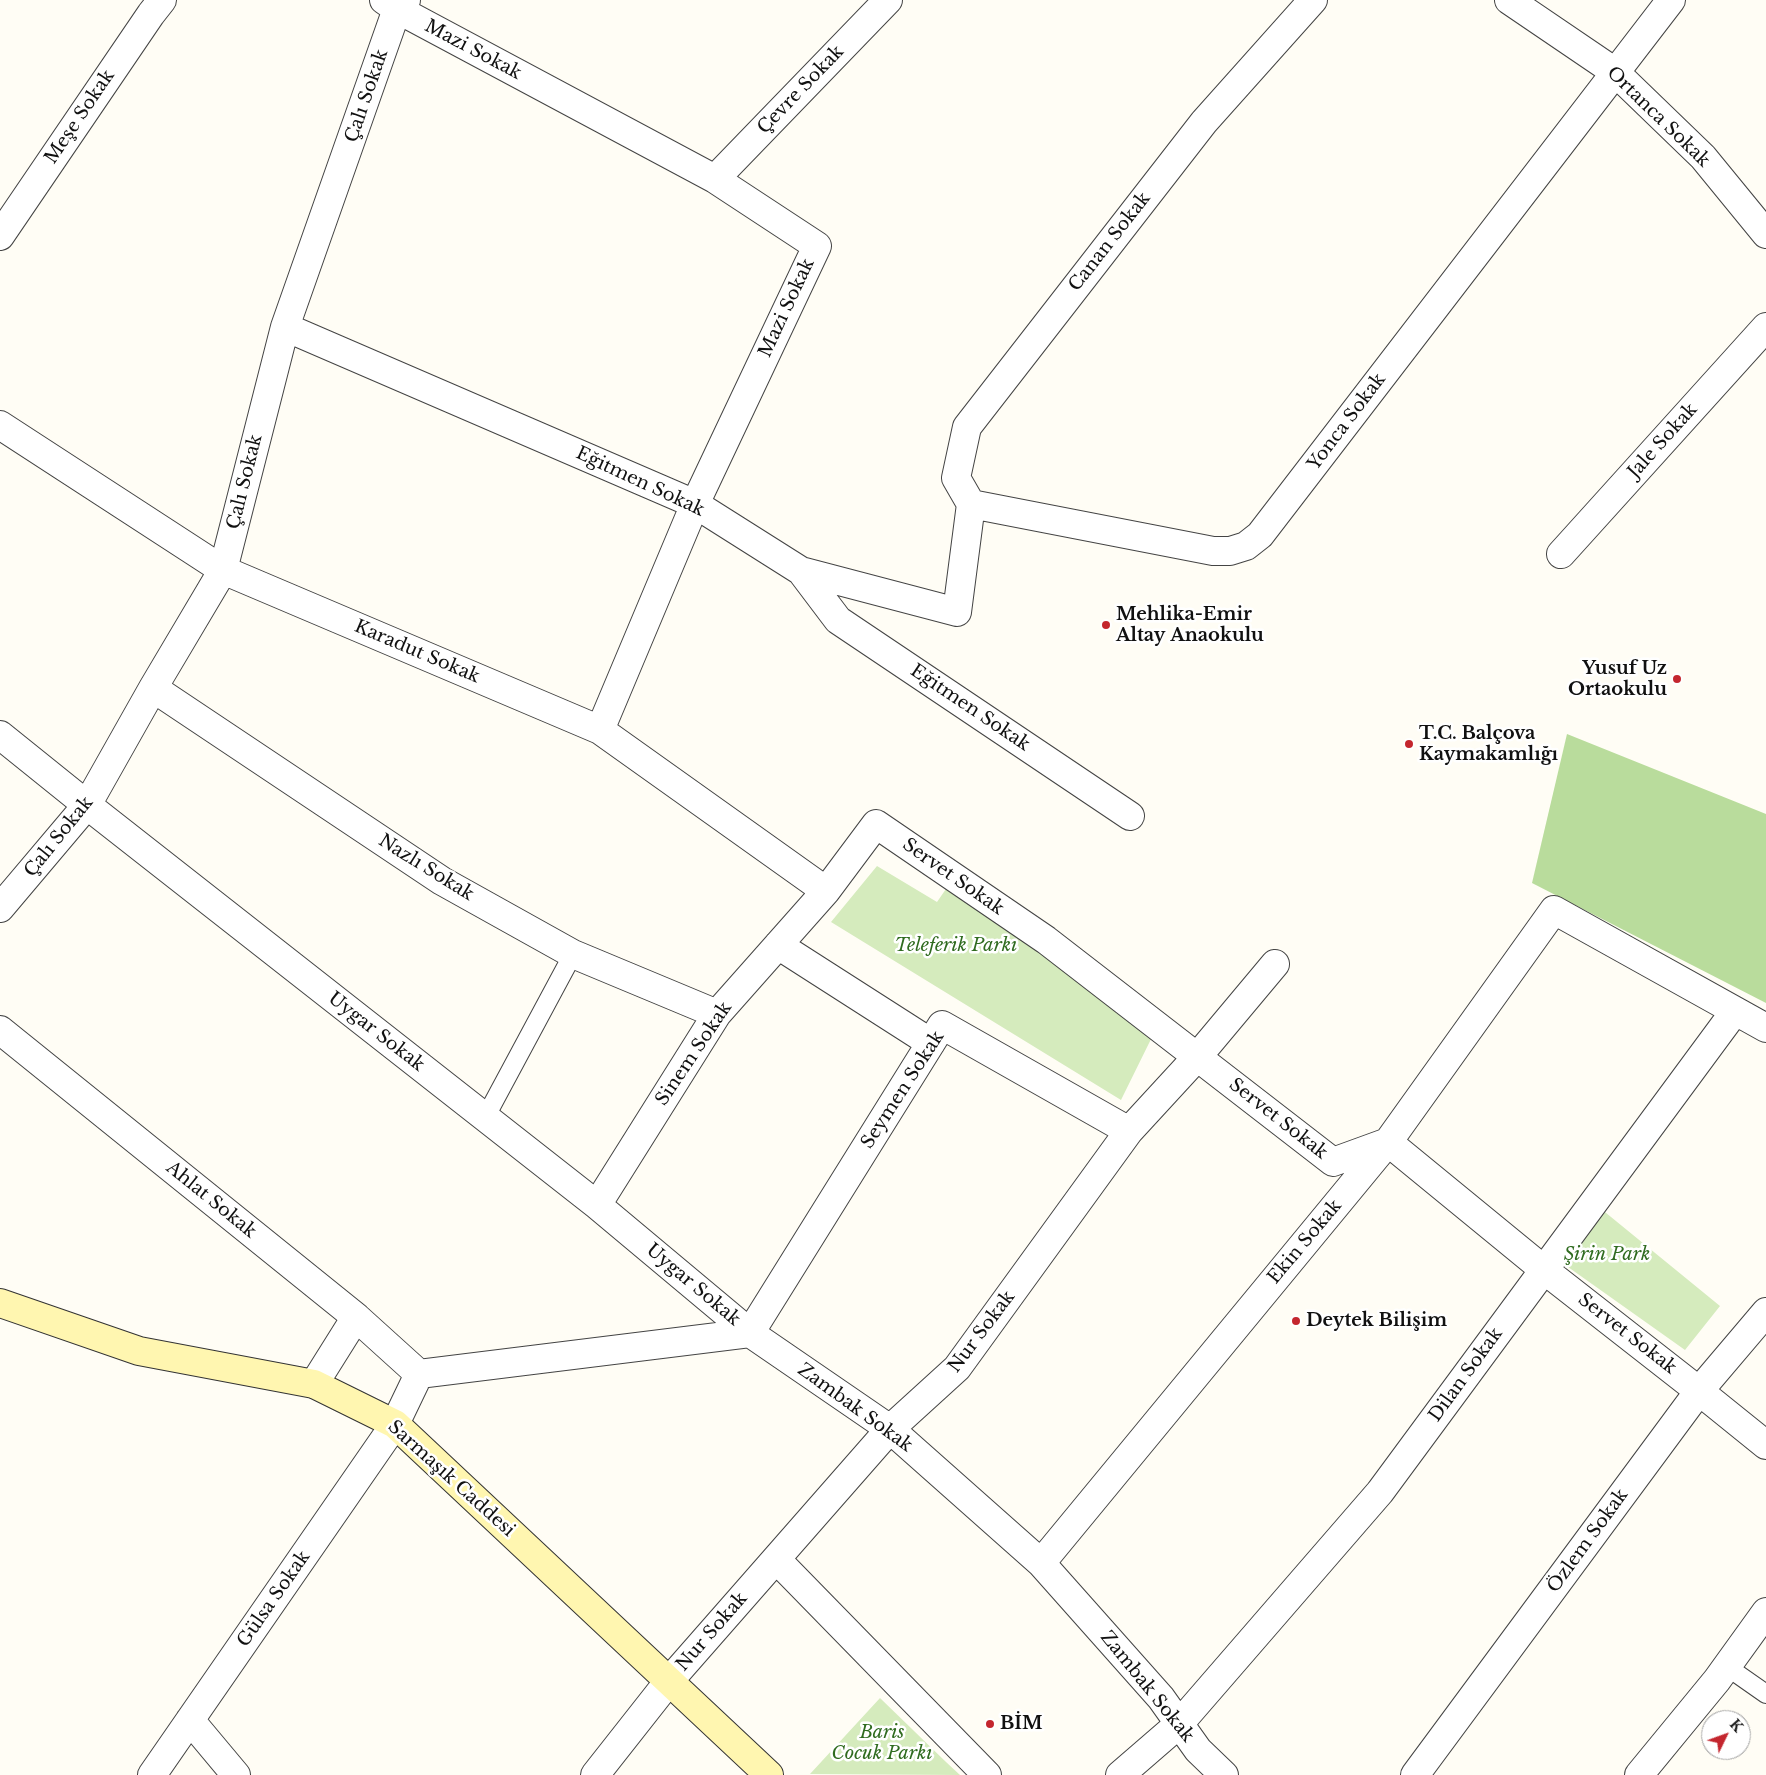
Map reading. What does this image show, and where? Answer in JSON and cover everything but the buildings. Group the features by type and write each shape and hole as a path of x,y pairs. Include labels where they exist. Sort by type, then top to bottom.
{"main road":[{"name":"Sarmaşık Caddesi","path":"0,1303 139,1352 314,1384 395,1424 769,1775"}],"street":[{"name":"Meşe Sokak","path":"0,236 162,0"},
{"name":"Çevre Sokak","path":"715,180 888,0"},
{"name":"Canan Sokak","path":"971,504 956,478 966,427 1204,122 1312,0"},
{"name":"Ortanca Sokak","path":"1509,0 1615,72 1703,157 1766,234"},
{"name":"Yonca Sokak","path":"971,504 1213,551 1230,551 1246,546 1260,534 1671,0"},
{"name":"Mazi Sokak","path":"396,3 715,180 817,246 695,504 600,730"},
{"name":"Çalı Sokak","path":"0,908 87,805 223,570 285,327 396,3"},
{"name":"Eğitmen Sokak","path":"285,327 695,504 801,571 838,620 1130,816"},
{"name":"Jale Sokak","path":"1561,554 1766,327"},
{"name":"Karadut Sokak","path":"0,425 223,570 600,730 826,891"},
{"path":"801,571 957,612 971,504"},
{"name":"Nazlı Sokak","path":"153,688 442,881 573,954 717,1014"},
{"name":"Uygar Sokak","path":"0,735 597,1205 750,1333"},
{"name":"Servet Sokak","path":"826,891 876,824 1046,940 1333,1162 1388,1142 1543,1269 1699,1390 1766,1445"},
{"name":"Sinem Sokak","path":"597,1205 717,1014 826,891"},
{"name":"Ekin Sokak","path":"1041,1563 1388,1142 1554,910 1734,1011"},
{"path":"778,945 931,1043"},
{"name":"Nur Sokak","path":"596,1775 669,1681 890,1428 957,1368 1129,1131 1198,1056 1275,964"},
{"path":"1734,1011 1766,1028"},
{"name":"Dilan Sokak","path":"1120,1775 1179,1724 1380,1492 1734,1011"},
{"name":"Seymen Sokak","path":"750,1333 942,1025 1129,1131"},
{"name":"Ahlat Sokak","path":"0,1030 356,1317 419,1374"},
{"name":"Özlem Sokak","path":"1415,1775 1699,1390 1766,1312"},
{"path":"314,1384 356,1317"},
{"path":"419,1374 750,1333"},
{"name":"Zambak Sokak","path":"750,1333 890,1428 1041,1563 1161,1698 1198,1750 1224,1775"},
{"name":"Gülsa Sokak","path":"152,1775 395,1424 419,1374"},
{"path":"776,1559 987,1775"},
{"path":"1639,1775 1726,1666 1766,1612"},
{"path":"190,1720 236,1775"}],"lane":[{"path":"485,1118 573,954"},
{"path":"1726,1666 1766,1694"}],"green space":[{"path":"1567,734 1766,814 1766,1003 1532,883"},
{"name":"Teleferik Parkı","path":"877,866 937,902 948,886 1154,1033 1121,1100 831,922"},
{"name":"Şirin Park","path":"1600,1208 1720,1306 1685,1350 1561,1262"},
{"name":"Baris Cocuk Parkı","path":"880,1698 946,1762 960,1775 810,1774"}],"place":[{"name":"Mehlika-Emir Altay Anaokulu","path":"1106,625"},
{"name":"Yusuf Uz Ortaokulu","path":"1677,679"},
{"name":"T.C. Balçova Kaymakamlığı","path":"1409,744"},
{"name":"Deytek Bilişim","path":"1296,1321"},
{"name":"BİM","path":"990,1724"}]}
